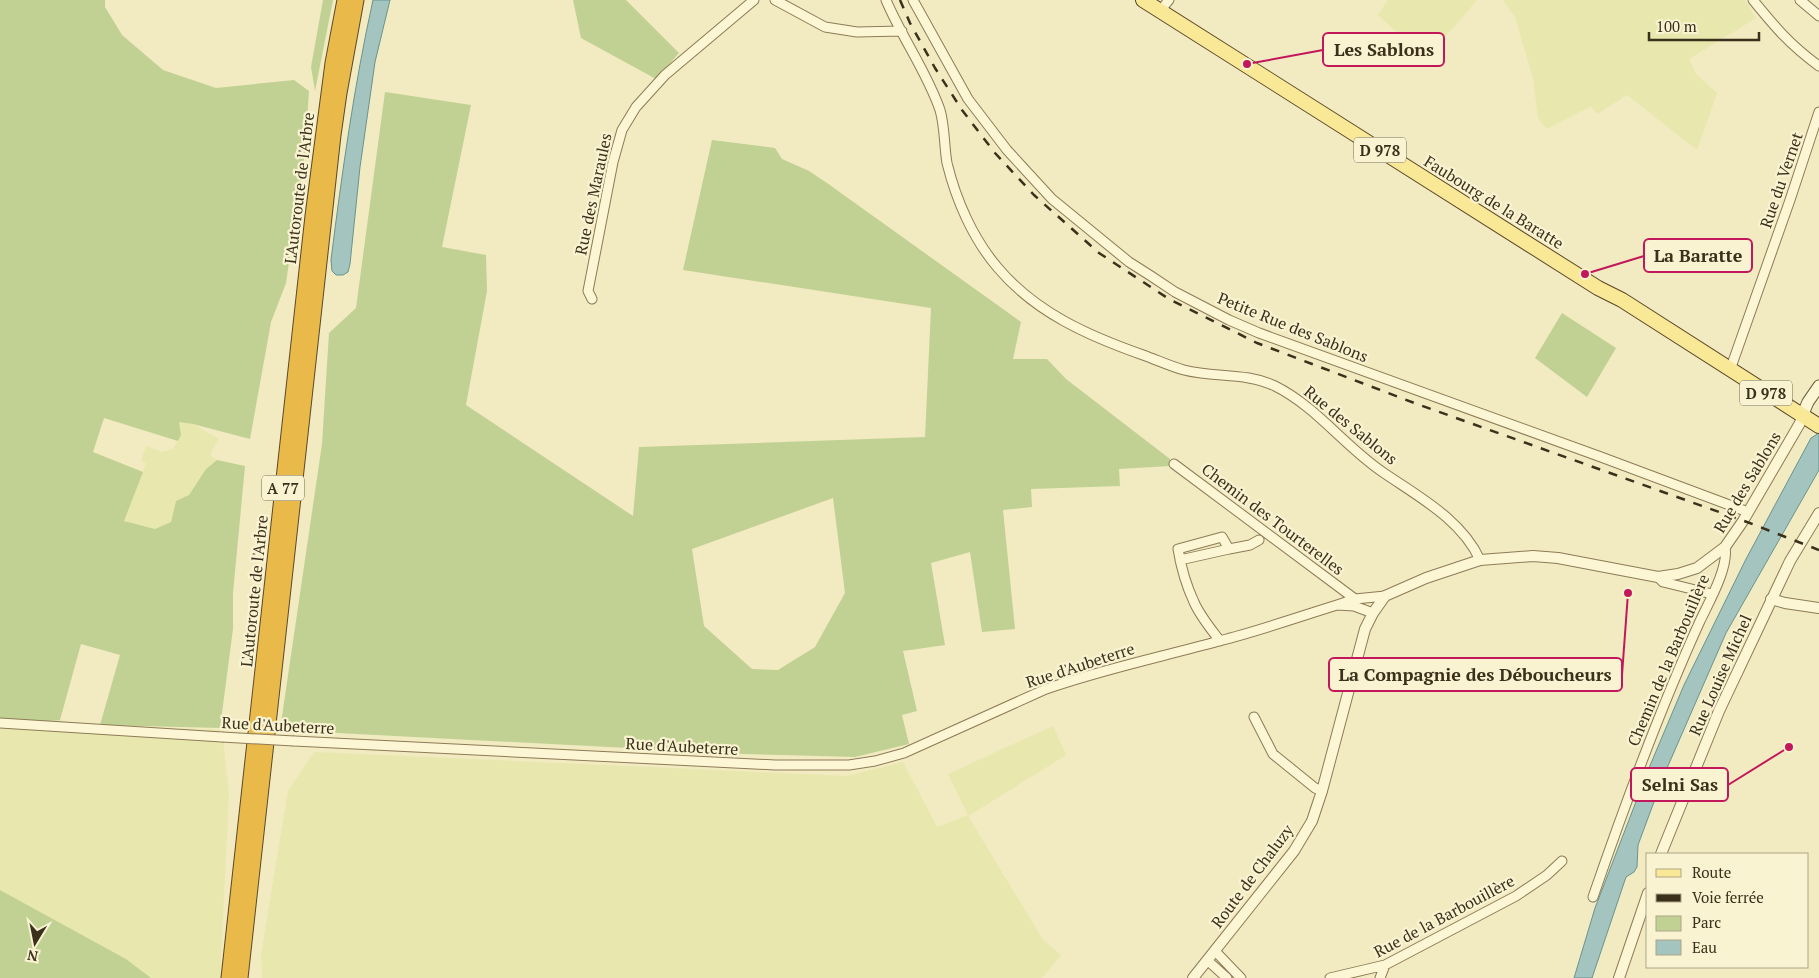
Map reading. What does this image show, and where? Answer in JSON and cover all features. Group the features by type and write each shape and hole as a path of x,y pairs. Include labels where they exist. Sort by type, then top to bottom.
{"highway":[{"name":"L'Autoroute de l'Arbre","path":"229,978 313,216 333,63 345,0"},
{"name":"L'Autoroute de l'Arbre","path":"240,978 333,136 356,0"}],"main road":[{"name":"Faubourg de la Baratte","path":"1143,0 1598,288 1622,300 1811,421"},
{"path":"1811,421 1808,402 1819,386"}],"street":[{"name":"Rue des Maraules","path":"592,299 588,295 588,291 613,162 622,130 636,107 666,75 754,0"},
{"path":"775,0 825,26 857,32 902,31"},
{"name":"Rue des Sablons","path":"886,0 922,71 940,112 947,161 954,187 976,238 999,269 1029,298 1050,314 1130,351 1184,370 1258,380 1274,386 1305,404 1373,466 1447,517 1469,542 1480,560 1533,556 1558,558 1658,577 1678,574 1696,568 1725,547 1748,512 1800,423 1811,421"},
{"name":"Petite Rue des Sablons","path":"913,0 968,99 1007,150 1052,199 1129,262 1175,292 1259,333 1619,463 1748,512"},
{"path":"1160,11 1169,0"},
{"path":"1753,0 1797,50 1819,66"},
{"path":"1800,0 1819,16"},
{"name":"Rue du Vernet","path":"1730,370 1819,112"},
{"name":"Chemin des Tourterelles","path":"1174,464 1355,599"},
{"name":"Rue Louise Michel","path":"1661,853 1719,711 1790,561 1819,513"},
{"path":"1220,641 1194,603 1178,549 1222,537 1229,549"},
{"path":"1180,560 1250,544 1259,540"},
{"name":"Chemin de la Barbouillère","path":"1592,897 1659,718 1727,556 1725,547"},
{"path":"1384,596 1426,578 1480,560"},
{"path":"1658,577 1663,582 1712,594"},
{"name":"Rue d'Aubeterre","path":"0,723 294,741 775,765 849,765 875,761 904,753 1046,689 1070,681 1220,641 1355,599 1384,596"},
{"name":"Route de Chaluzy","path":"1193,978 1294,851 1312,820 1322,791 1365,629 1384,596"},
{"path":"1771,599 1819,608"},
{"name":"Rue d'Aubeterre","path":"1337,605 1354,606 1373,613"},
{"path":"1254,717 1273,754 1315,788 1322,791"},
{"name":"Rue de la Barbouillère","path":"1330,978 1385,966 1516,896 1547,875 1562,861"},
{"path":"1620,978 1646,899"},
{"path":"1215,950 1241,978"},
{"path":"1207,960 1227,978"},
{"path":"1380,978 1385,966"}],"shaded area":[{"path":"1388,0 1477,0 1426,59 1378,15"},
{"path":"1503,0 1745,0 1756,18 1689,59 1696,74 1717,93 1697,150 1627,95 1597,114 1591,106 1547,129 1538,118 1533,78 1515,17"},
{"path":"178,422 193,424 218,439 210,455 217,460 206,469 189,495 176,501 171,522 155,529 124,521 146,463 141,461 146,446 162,452 173,449 181,435"},
{"path":"0,720 39,722 60,720 100,725 222,730 229,793 220,978 151,978 126,959 0,890"},
{"path":"1053,726 1066,755 968,816 1043,940 1061,955 1042,978 262,978 261,955 288,791 314,752 847,776 903,762 937,827 968,815 948,774"}],"green space":[{"path":"0,0 105,0 105,7 122,35 163,70 216,88 294,80 309,91 305,152 286,283 271,322 250,439 179,422 181,435 178,441 104,418 93,452 143,472 124,521 155,529 171,522 176,501 189,495 206,469 217,460 245,466 233,593 233,629 220,728 100,725 120,655 81,644 60,720 39,722 0,720"},
{"path":"323,0 333,0 315,91 311,67"},
{"path":"573,0 626,0 679,53 656,79 581,38"},
{"path":"385,92 471,105 442,247 486,255 487,291 466,405 633,516 639,447 925,437 931,308 683,270 712,140 775,148 782,159 809,171 827,183 1021,322 1013,359 1047,359 1066,379 1170,459 1170,466 1119,469 1120,486 1031,489 1032,507 1003,510 1015,629 982,632 970,552 931,563 945,645 903,651 917,711 902,715 909,744 855,757 744,754 280,730 322,444 329,333 356,308","holes":["833,498 845,593 815,647 778,670 752,669 704,626 692,549"]},
{"path":"1562,313 1616,348 1587,397 1535,358"},
{"path":"0,890 126,959 151,978 0,978"}],"water":[{"path":"373,0 390,0 375,62 360,167 350,264 348,272 343,275 336,275 332,271 331,260 354,97"},
{"path":"1819,431 1819,470 1726,633 1664,775 1638,845 1637,867 1634,872 1626,877 1592,978 1574,978 1595,908 1649,768 1684,685 1746,559 1811,438"}],"railway":[{"path":"900,0 910,23 935,68 962,110 995,153 1034,195 1099,253 1169,299 1257,343 1417,404 1747,522 1819,550"}],"place":[{"name":"Les Sablons","path":"1247,64"},
{"name":"La Baratte","path":"1585,274"},
{"name":"La Compagnie des Déboucheurs","path":"1628,593"},
{"name":"Selni Sas","path":"1789,747"}]}
